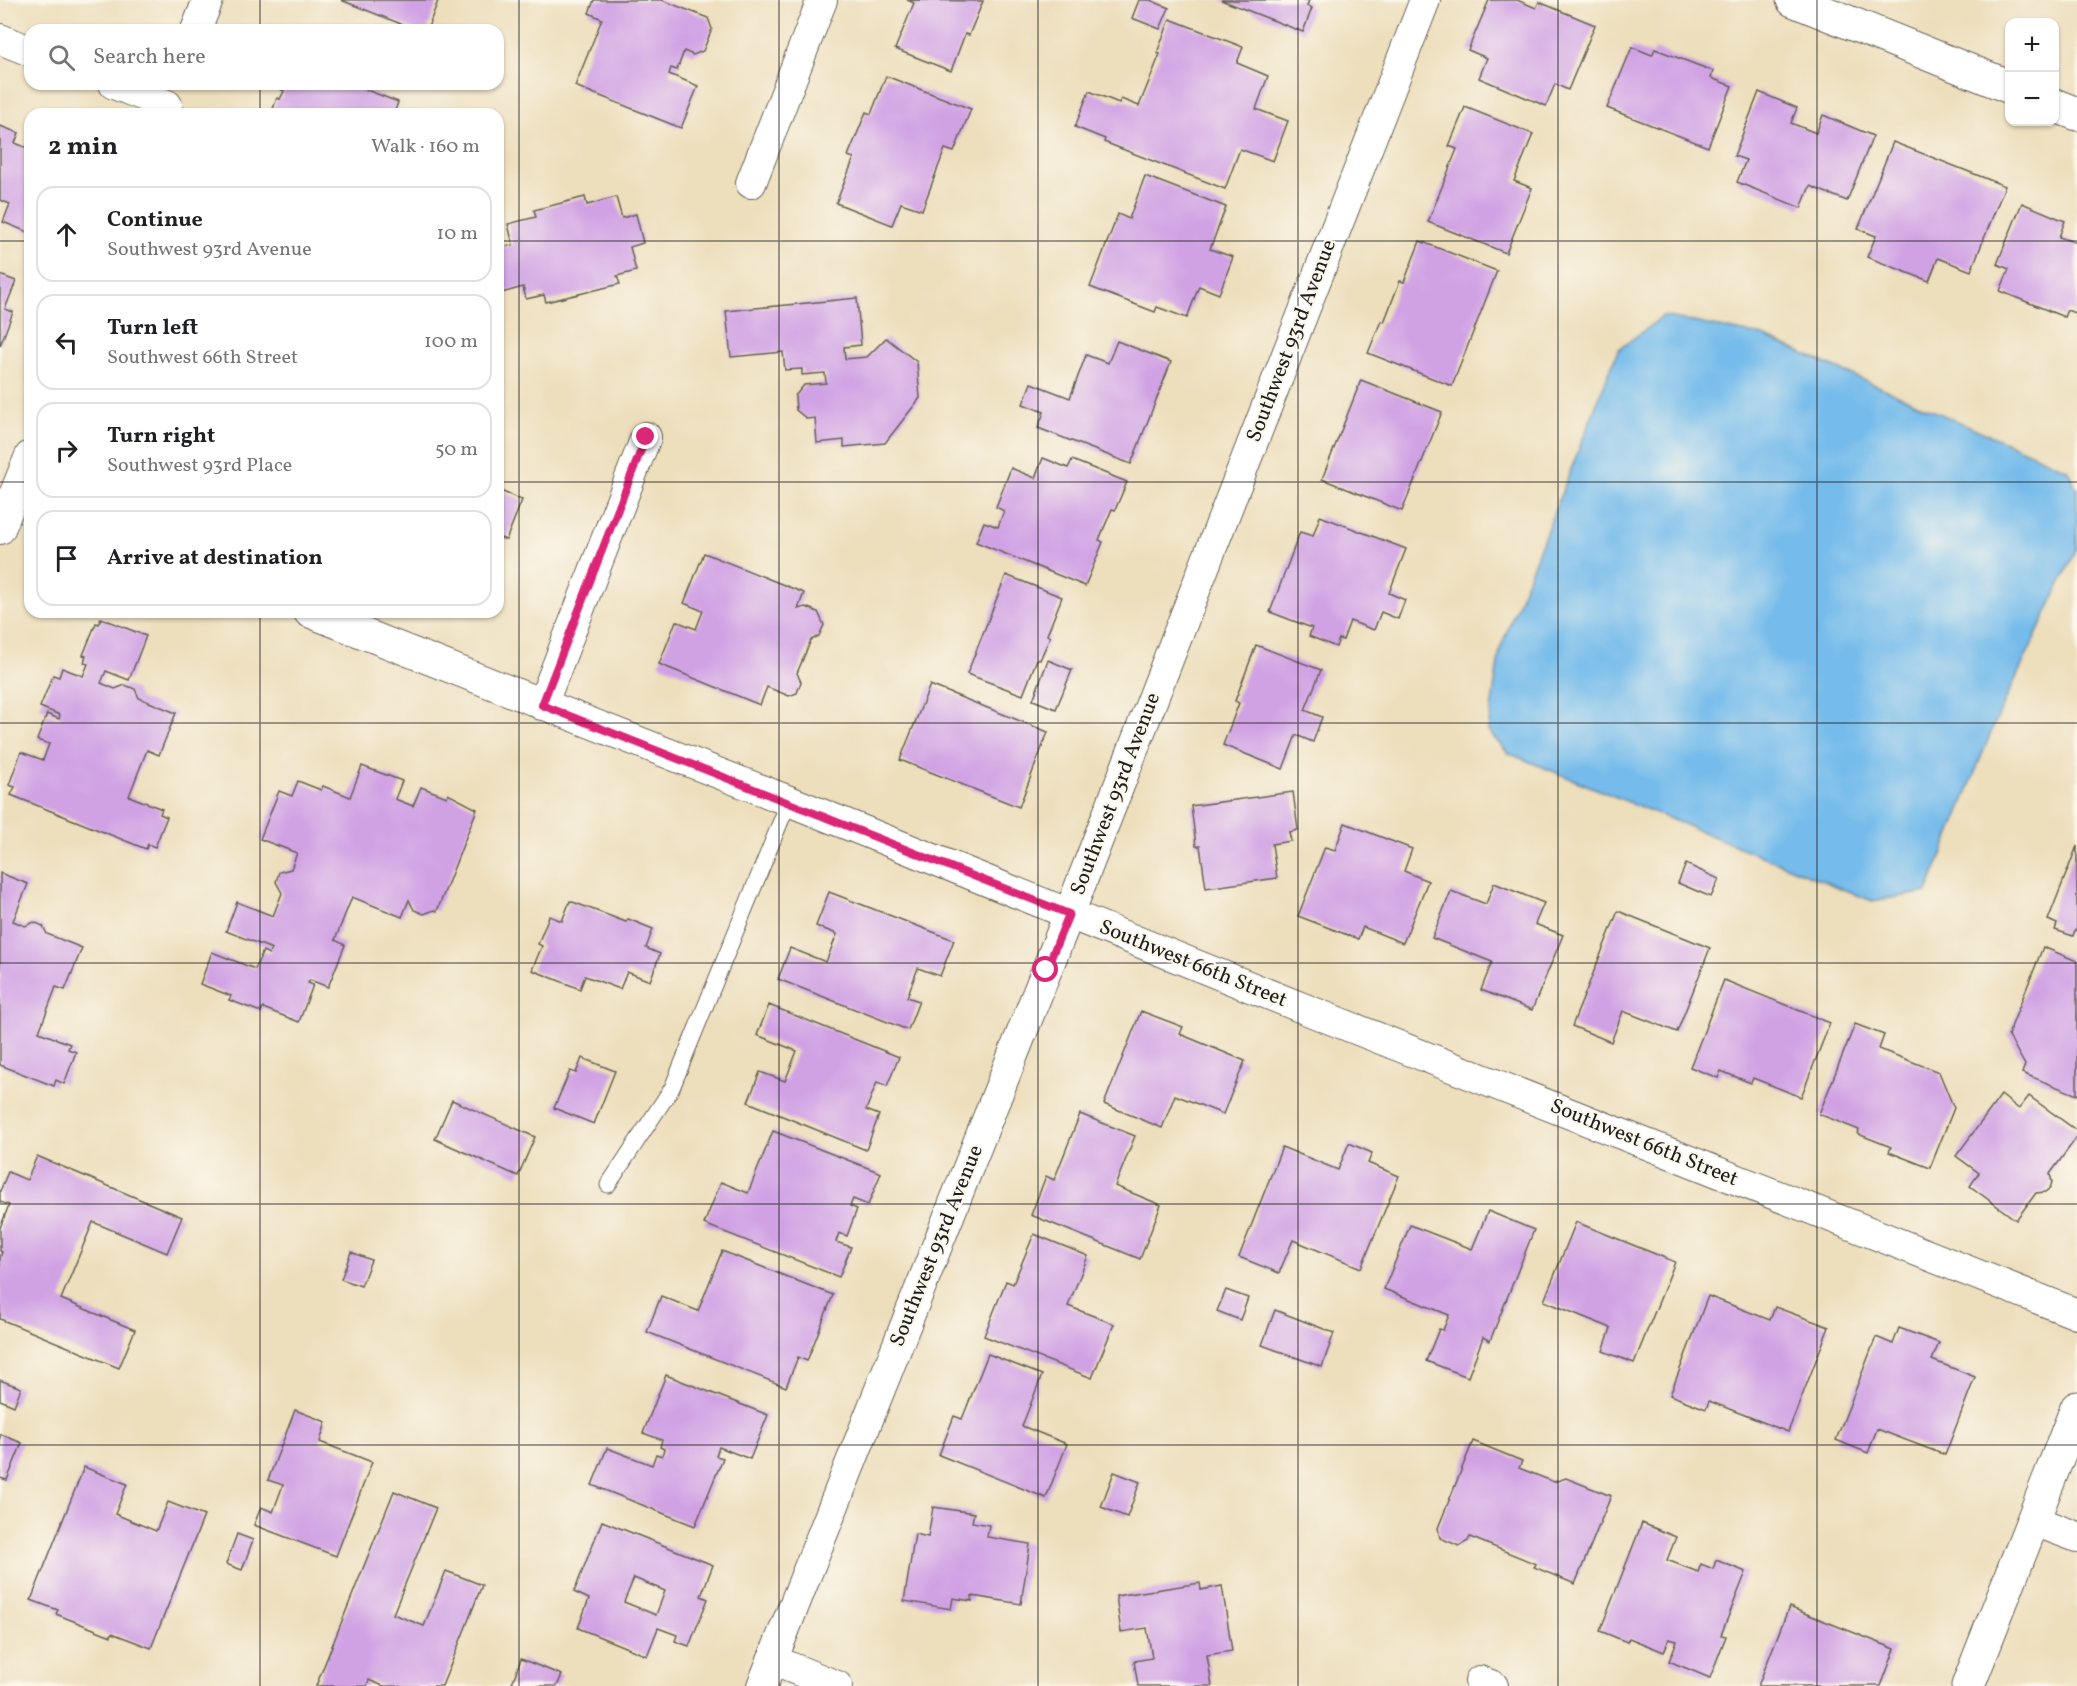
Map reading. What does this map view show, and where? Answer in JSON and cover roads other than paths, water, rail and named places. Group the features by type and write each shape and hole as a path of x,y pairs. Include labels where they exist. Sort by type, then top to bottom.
{"street":[{"path":"198,24 208,0"},
{"path":"751,183 822,0"},
{"name":"Southwest 93rd Avenue","path":"767,1673 1069,914 1425,0"},
{"path":"1793,0 2005,85"},
{"path":"0,39 24,49"},
{"path":"133,90 169,101"},
{"path":"2059,107 2077,114"},
{"path":"542,705 646,437"},
{"path":"0,529 24,472"},
{"name":"Southwest 66th Street","path":"324,618 2077,1314"},
{"path":"1968,1686 2077,1408"},
{"path":"2032,1520 2077,1538"},
{"path":"767,1673 837,1686"}],"lane":[{"path":"608,1185 672,1088 789,801"}],"water":[{"path":"1663,316 1763,336 2067,469 2077,489 2077,548 1994,725 1927,892 1872,901 1508,753 1488,731 1500,649 1618,350"}]}
